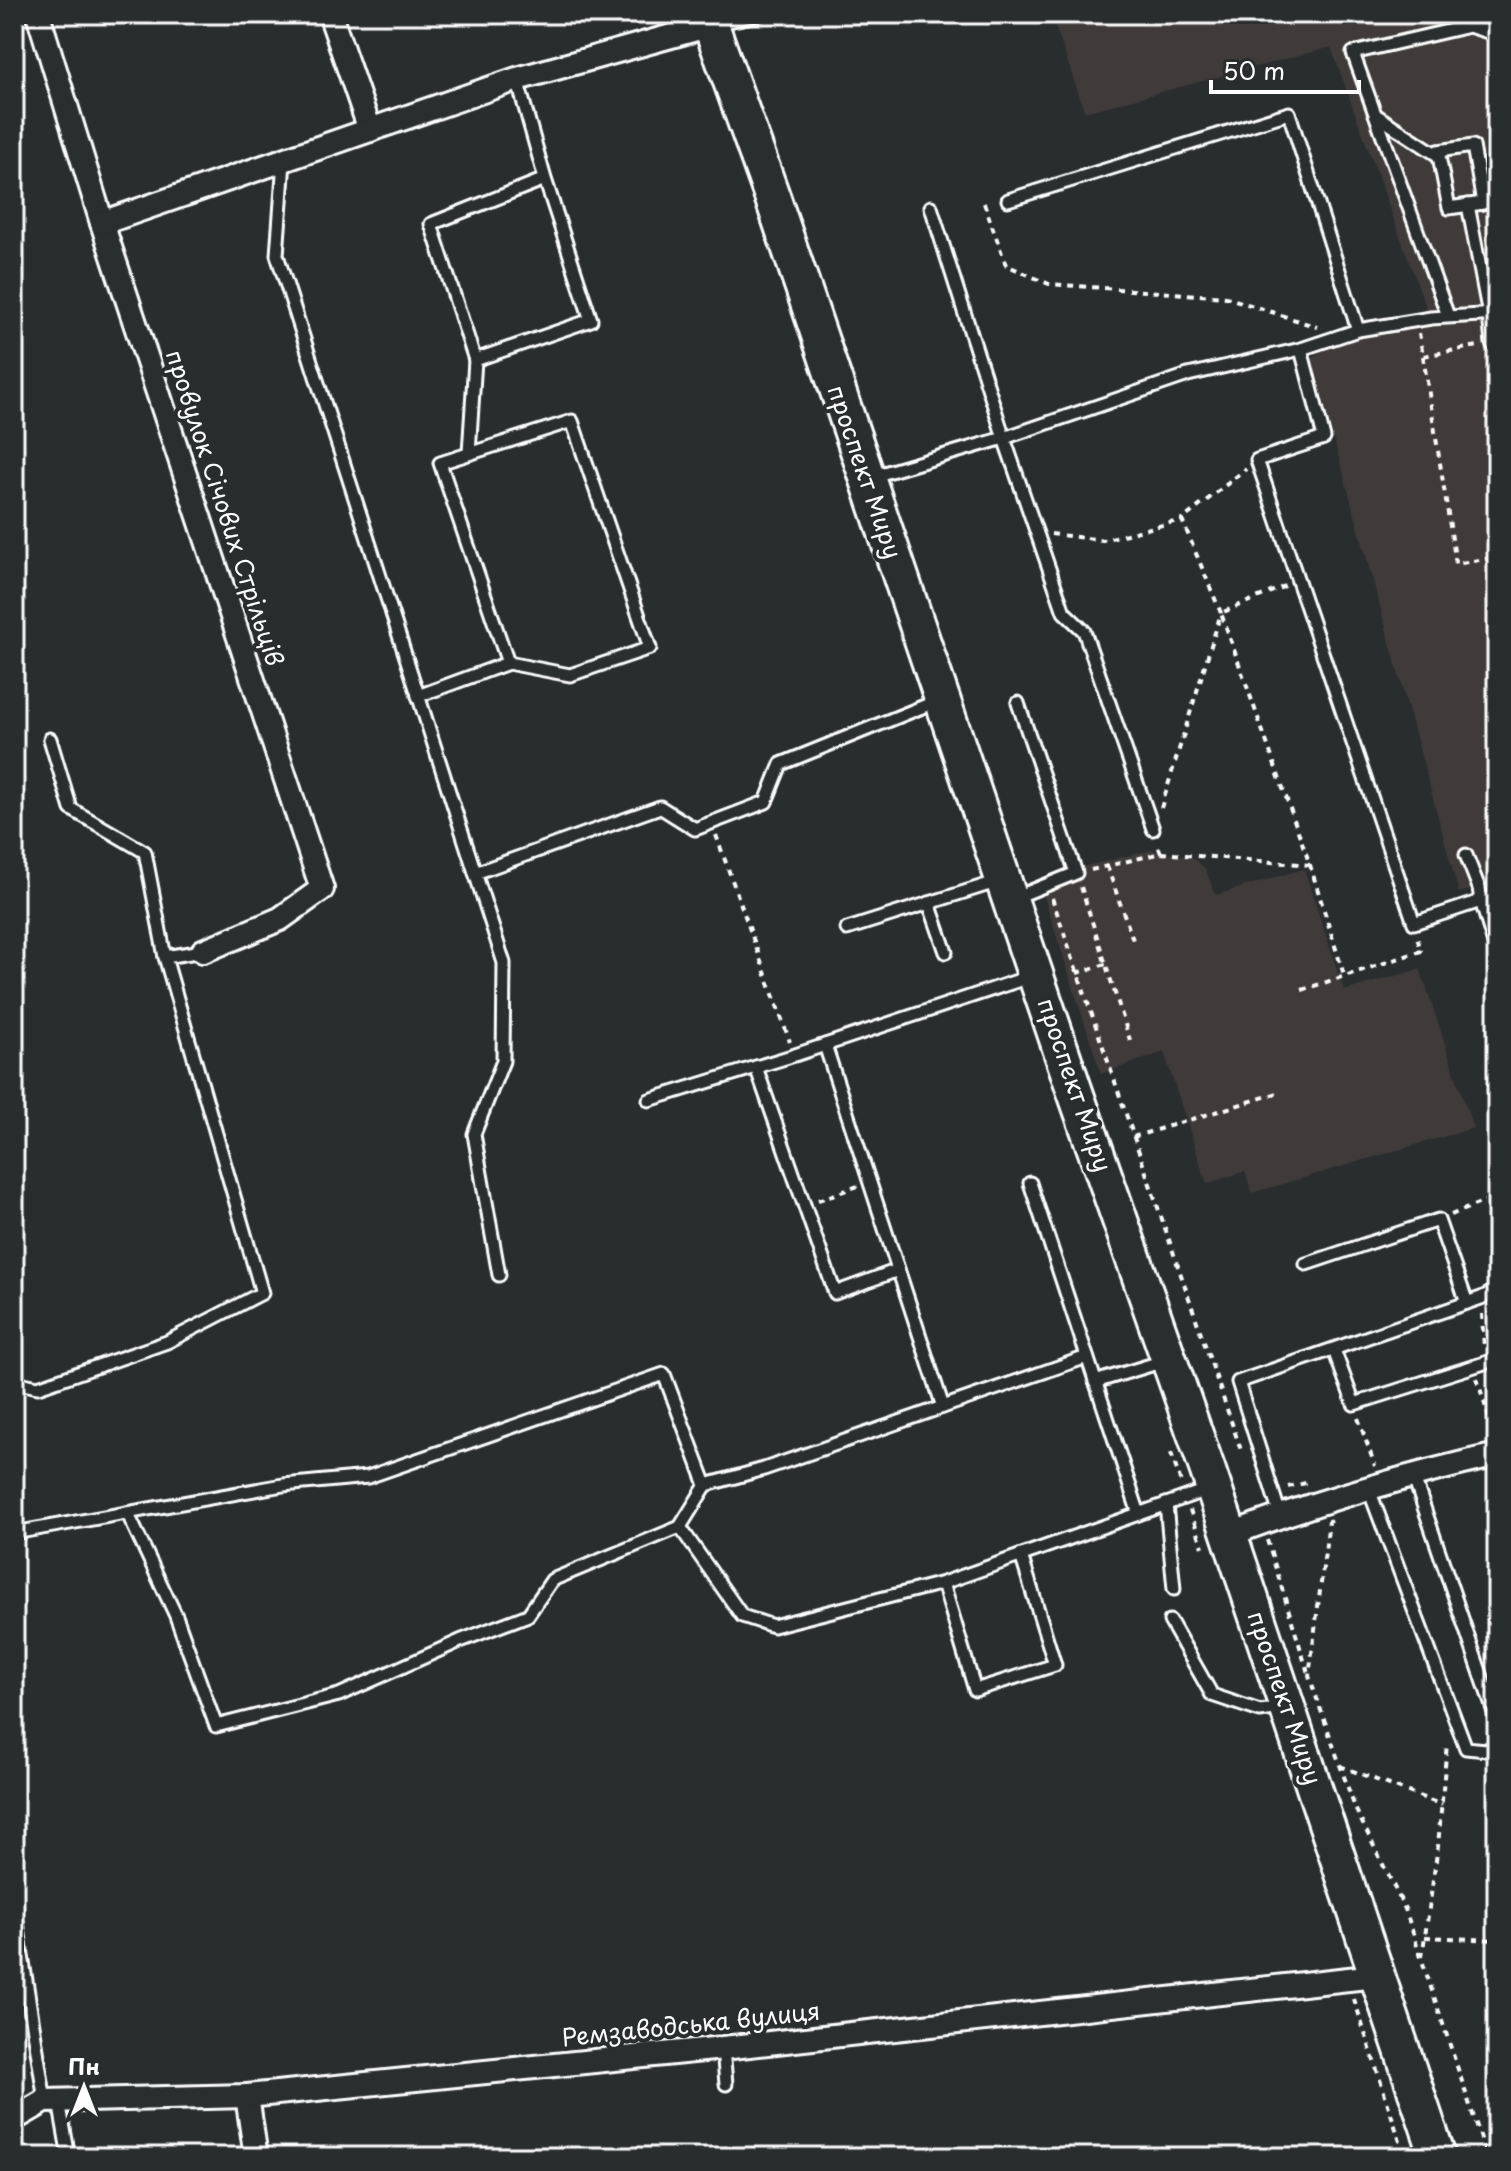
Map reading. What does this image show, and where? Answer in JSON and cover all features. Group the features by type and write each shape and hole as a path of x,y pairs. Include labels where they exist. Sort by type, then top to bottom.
{"main road":[{"name":"проспект Миру","path":"709,20 773,199 865,478 1288,1707 1362,1978 1438,2157"}],"street":[{"name":"провулок Січових Стрільців","path":"38,14 102,223 322,889 280,919 203,951"},
{"path":"330,14 370,130"},
{"path":"102,223 517,79 709,20"},
{"path":"1229,1535 1271,1519 1375,1492 1412,1474 1496,1448"},
{"name":"Ремзаводська вулиця","path":"14,2119 52,2101 247,2096 1362,1978"},
{"path":"247,2096 256,2157"}],"lane":[{"path":"709,20 761,14"},
{"path":"1448,316 1353,53 1469,26 1497,35"},
{"path":"475,360 591,320 545,179 517,79"},
{"path":"1008,200 1289,113 1358,330"},
{"path":"1376,115 1439,156"},
{"path":"1473,146 1483,203 1468,205 1449,208 1438,151 1473,146"},
{"path":"284,161 277,255 504,963 503,1061 474,1134 499,1275"},
{"path":"469,453 475,360 431,224 545,179"},
{"path":"1468,205 1493,314 1494,343"},
{"path":"931,207 1004,438 1064,612 1084,631 1153,829"},
{"path":"865,478 1004,438 1188,375 1301,349 1358,330 1448,316 1493,314"},
{"path":"1301,349 1324,438 1257,460 1414,923 1497,896"},
{"path":"418,696 508,663 570,675 650,648 572,421 440,463 508,663"},
{"path":"475,873 660,807 695,829 712,823 766,802 781,764 941,699"},
{"path":"847,929 929,903 1047,884 1076,873 1018,703"},
{"path":"14,1382 38,1387 167,1342 262,1293 165,957 145,852 71,809 50,739"},
{"path":"1466,855 1497,953"},
{"path":"929,903 946,952"},
{"path":"165,957 203,951"},
{"path":"649,1100 1036,975"},
{"path":"825,1045 943,1407"},
{"path":"756,1067 835,1293 898,1270"},
{"path":"1030,1183 1139,1514"},
{"path":"1306,1264 1438,1220 1467,1303"},
{"path":"1271,1519 1238,1382 1497,1290"},
{"path":"1334,1350 1354,1404 1497,1359"},
{"path":"128,1514 176,1616 216,1726 339,1695 460,1641 528,1615 552,1580 680,1527 706,1485 764,1469 1087,1357"},
{"path":"1095,1382 1168,1360"},
{"path":"14,1533 283,1485 368,1477 664,1374 706,1485"},
{"path":"1412,1474 1497,1721"},
{"path":"680,1527 742,1616 773,1626 943,1583 1213,1487"},
{"path":"1375,1492 1466,1748 1497,1751"},
{"path":"1166,1504 1174,1589"},
{"path":"943,1583 975,1690 1055,1665 1021,1555"},
{"path":"1170,1621 1212,1695 1260,1711 1288,1707"},
{"path":"14,1904 52,2101 69,2157"},
{"path":"14,1996 29,1992"},
{"path":"723,2048 726,2084"}],"path":[{"path":"984,203 1006,265 1049,284 1226,297 1341,336"},
{"path":"1416,320 1456,564 1497,557"},
{"path":"1423,356 1494,343"},
{"path":"1037,533 1103,540 1182,520 1257,460"},
{"path":"1182,520 1221,613 1310,865 1344,975"},
{"path":"1161,853 1153,829 1221,613 1298,581"},
{"path":"712,823 795,1055"},
{"path":"1130,1040 1076,873 1161,853 1310,865"},
{"path":"1107,866 1133,940"},
{"path":"1047,884 1244,1458"},
{"path":"1302,990 1421,951 1414,923"},
{"path":"1077,973 1106,964"},
{"path":"1133,1137 1281,1092"},
{"path":"804,1204 870,1182"},
{"path":"1438,1220 1497,1196"},
{"path":"1481,1298 1479,1365 1496,1448"},
{"path":"1309,1676 1329,1521 1375,1492 1354,1404"},
{"path":"1271,1519 1309,1676 1355,1808 1405,1909 1487,2157"},
{"path":"1421,1959 1442,1805 1450,1705"},
{"path":"1340,1766 1442,1805"},
{"path":"1425,1937 1497,1940"},
{"path":"1362,1978 1405,2157"}],"shaded area":[{"path":"1051,14 1497,14 1497,883 1459,893 1312,359 1341,336 1427,310 1331,47 1085,112"},
{"path":"1151,850 1193,858 1205,869 1216,895 1304,869 1344,991 1420,969 1473,1128 1252,1193 1245,1171 1207,1184 1164,1052 1101,1074 1038,878"}]}
